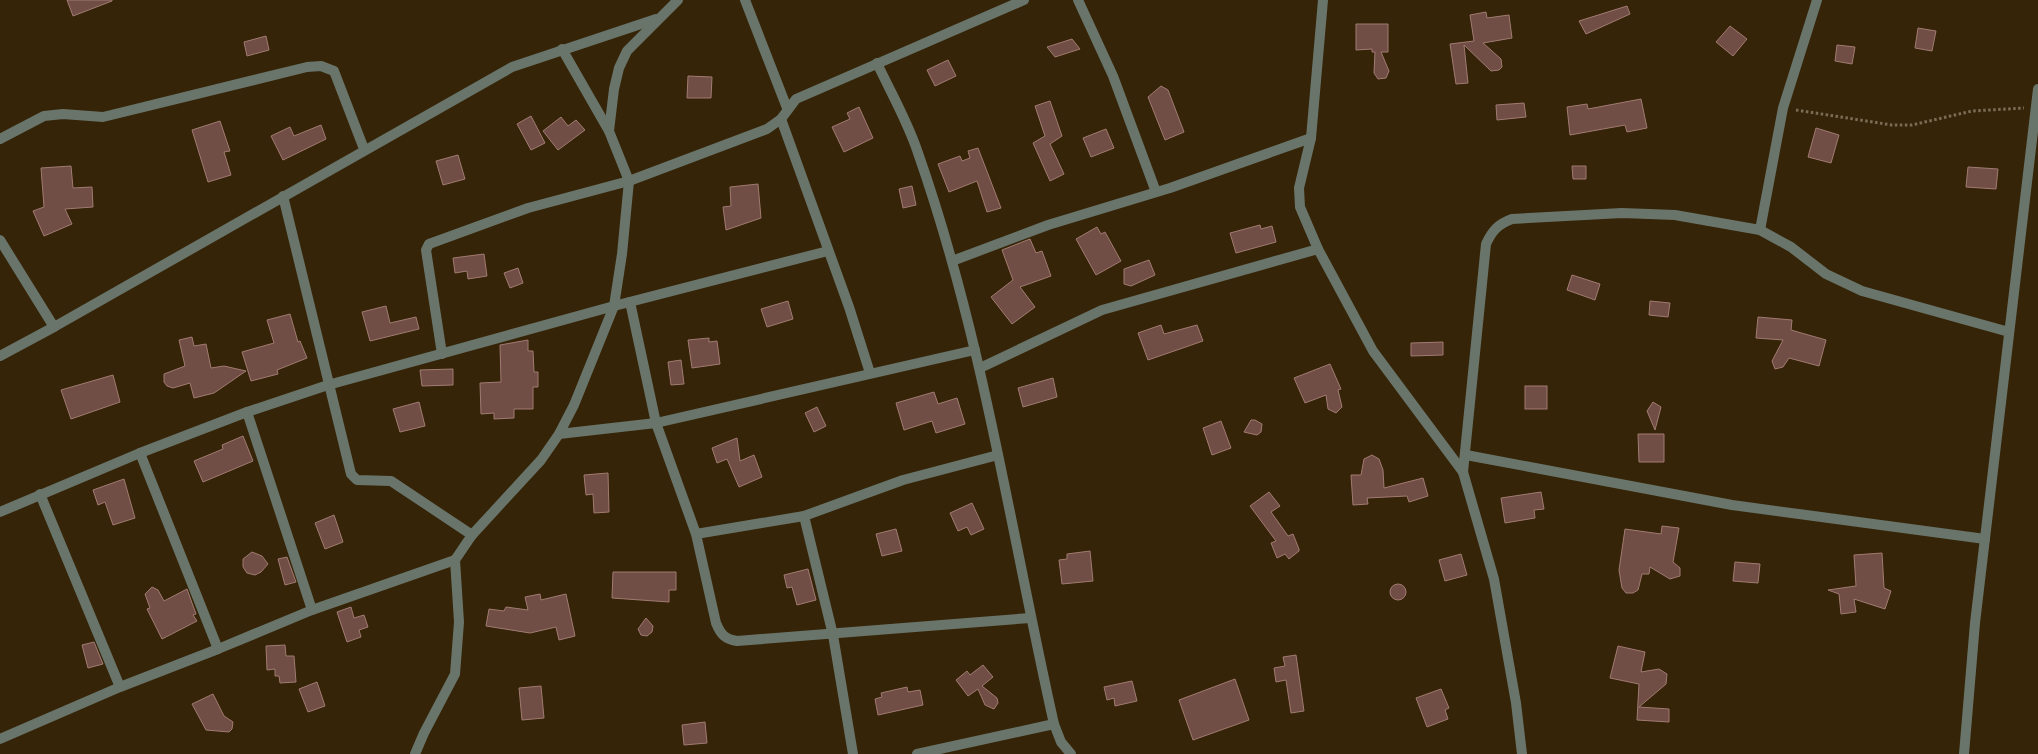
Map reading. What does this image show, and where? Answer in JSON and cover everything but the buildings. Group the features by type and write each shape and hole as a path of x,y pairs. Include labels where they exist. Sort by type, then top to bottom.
{"street":[{"path":"609,131 619,68 627,51 678,0"},
{"path":"745,0 787,108"},
{"path":"442,354 426,250 430,244 528,208 630,181 767,129 781,119 787,108 796,99 1024,0"},
{"path":"1078,0 1113,76 1156,192"},
{"path":"1323,0 1311,138 1299,188 1300,207 1318,249 1373,351 1463,472 1494,579 1516,703 1522,754"},
{"path":"1760,230 1783,108 1817,0"},
{"path":"0,356 512,67 660,18"},
{"path":"0,739 120,687 312,610 455,560 472,535 541,460 559,434 574,405 614,306 630,181 609,131 562,49"},
{"path":"877,63 918,151 952,261 980,368 1030,618 1054,724 1061,742 1071,754"},
{"path":"0,139 44,116 63,114 103,117 321,66 334,71 364,149"},
{"path":"1964,754 1985,539 2038,89"},
{"path":"781,119 849,308 870,373"},
{"path":"952,261 1048,225 1156,192 1311,138"},
{"path":"283,196 328,386 353,478 357,480 391,481 472,535"},
{"path":"1463,472 1486,244 1492,232 1500,223 1512,219 1622,213 1675,215 1760,230 1791,247 1826,274 1862,291 2009,332"},
{"path":"0,240 54,327"},
{"path":"980,368 1102,310 1318,249"},
{"path":"0,512 140,453 247,412 328,386 614,306 828,251"},
{"path":"630,302 656,423 696,534 716,623 720,633 728,640 833,635 1030,618"},
{"path":"559,434 656,423 976,350"},
{"path":"247,412 312,610"},
{"path":"140,453 218,649"},
{"path":"1466,454 1732,505 1985,539"},
{"path":"696,534 804,516 903,480 998,455"},
{"path":"40,494 120,687"},
{"path":"804,516 833,635 853,754"},
{"path":"415,754 455,674 459,622 455,560"},
{"path":"917,754 1054,724"}],"path":[{"path":"1783,108 1892,125 1912,124 1972,111 2036,108"}]}
